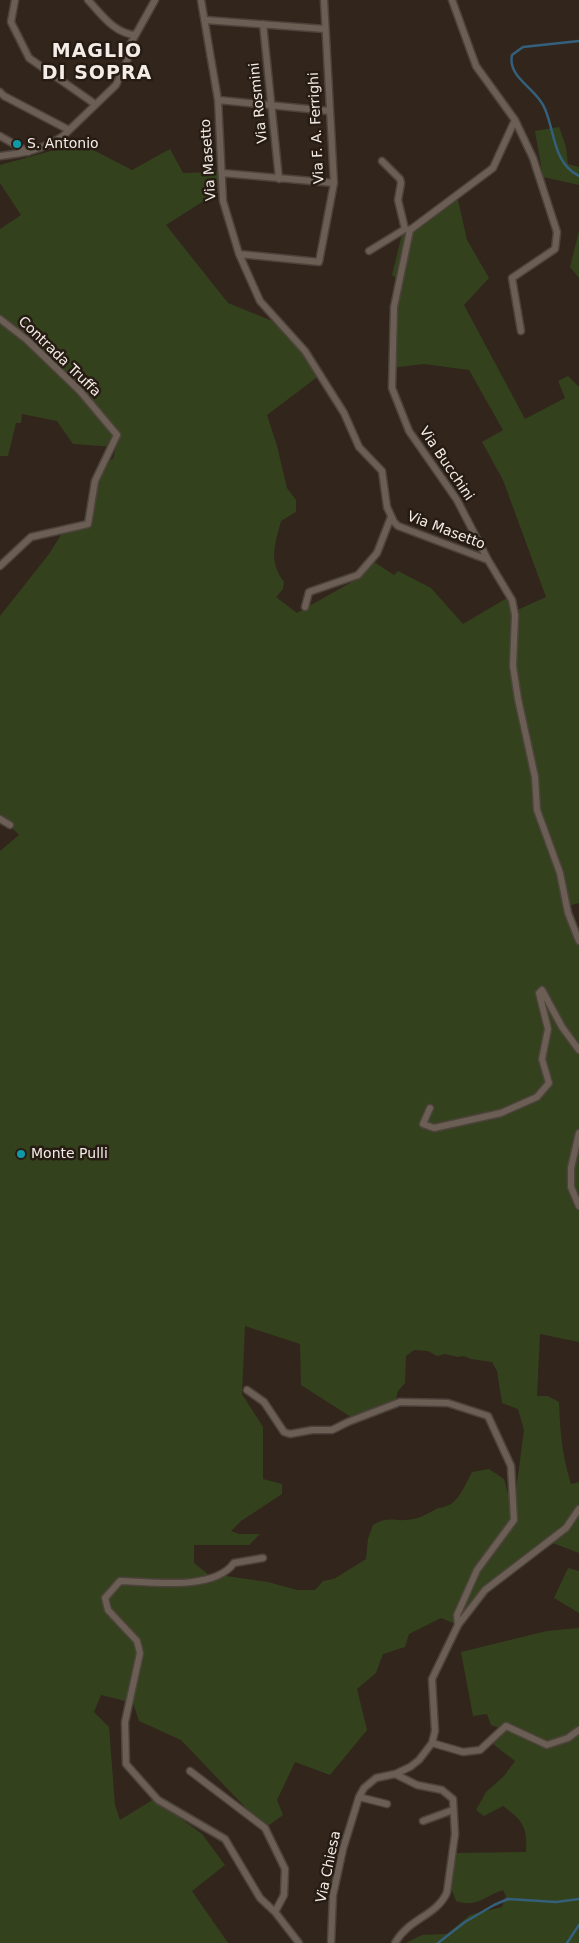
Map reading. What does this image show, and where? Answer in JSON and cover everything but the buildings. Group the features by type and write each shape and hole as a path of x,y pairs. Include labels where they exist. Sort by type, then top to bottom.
{"street":[{"path":"15,0 11,22 29,58 95,104"},
{"path":"88,0 113,27 120,32 135,36"},
{"path":"0,156 28,152 53,142 69,130 116,85 130,54 131,43 155,0"},
{"name":"Via Masetto","path":"201,0 218,100 224,202 238,254 260,301 305,351 344,413 359,447 382,471 387,507 391,517 398,526 488,560 512,600 515,632 513,666 518,699 535,777 537,810 560,873 568,913 579,940"},
{"name":"Via F. A. Ferrighi","path":"238,254 319,262 334,184 324,0"},
{"path":"452,0 476,66 515,120 533,158 557,232 554,249 512,278 521,331"},
{"path":"205,20 325,29"},
{"name":"Via Rosmini","path":"263,24 279,179"},
{"path":"0,92 4,96 69,130"},
{"path":"218,100 329,111"},
{"path":"369,251 408,229 493,168 515,120"},
{"path":"0,136 28,152"},
{"name":"Via Bucchini","path":"382,162 400,179 398,200 408,229 394,307 392,388 409,431 457,500 488,560"},
{"path":"222,173 334,184"},
{"name":"Contrada Truffa","path":"0,319 27,340 80,391 117,435 95,481 88,524 31,537 0,566"},
{"path":"305,607 309,592 358,575 378,553 391,517"},
{"path":"0,819 10,825"},
{"path":"430,1108 423,1124 434,1128 501,1113 537,1097 549,1084 542,1059 548,1029 539,993 542,990 562,1027 579,1050"},
{"path":"579,1133 571,1168 571,1187 579,1206"},
{"path":"247,1390 264,1402 284,1432 290,1434 312,1430 332,1430 400,1402 448,1403 488,1416 510,1466 514,1520 477,1570 457,1615 458,1625"},
{"path":"579,1509 566,1528 485,1590 458,1625 432,1680 435,1731 432,1744 463,1752 480,1750 506,1726 547,1746 568,1738 579,1730"},
{"path":"262,1558 234,1563 229,1570 208,1580 185,1582 120,1581 105,1598 108,1610 137,1640 140,1653 125,1722 126,1764 158,1800 225,1839 260,1898 276,1912 299,1943"},
{"name":"Via Chiesa","path":"331,1943 333,1895 343,1850 359,1797 364,1788 376,1778 395,1774 410,1767 419,1760 432,1744"},
{"path":"190,1771 265,1828 285,1869 284,1895 276,1912"},
{"path":"395,1774 417,1785 442,1790 453,1799 455,1834 447,1892 444,1900 410,1924 400,1935 396,1943"},
{"path":"359,1797 388,1804"},
{"path":"423,1821 453,1810"}],"green space":[{"path":"559,127 566,147 568,164 579,167 579,185 543,177 535,131"},
{"path":"80,143 132,170 170,149 183,173 220,172 221,190 166,225 228,303 282,325 320,375 267,415 287,488 296,500 296,512 281,521 275,545 274,560 284,582 283,589 276,597 297,613 357,579 374,562 394,575 398,571 431,588 463,624 507,598 513,612 546,597 503,480 482,442 503,430 469,370 424,364 391,368 397,279 392,275 402,234 399,231 458,200 467,240 489,278 464,305 525,419 565,398 558,381 568,376 579,387 579,903 568,906 579,942 579,1342 540,1334 537,1396 548,1396 559,1402 565,1463 571,1484 579,1482 579,1553 550,1542 498,1579 471,1602 458,1625 441,1618 409,1634 405,1647 383,1654 376,1673 357,1689 367,1730 330,1775 295,1762 277,1800 283,1815 265,1828 181,1740 139,1721 133,1703 101,1695 94,1712 109,1727 115,1805 120,1820 154,1799 202,1834 225,1865 192,1891 228,1943 0,1943 0,851 19,835 0,816 0,616 49,554 66,527 83,529 90,522 94,476 104,462 113,459 116,447 73,444 57,421 22,414 21,423 16,423 8,456 0,456 0,229 21,215 0,183 0,165","holes":["245,1326 300,1344 301,1385 351,1417 394,1407 398,1391 405,1383 406,1356 414,1350 428,1351 437,1356 445,1354 458,1357 464,1356 492,1362 497,1371 502,1403 518,1409 524,1430 515,1498 508,1494 504,1479 489,1469 472,1472 462,1492 455,1501 446,1507 437,1508 415,1519 386,1520 373,1525 368,1539 366,1559 334,1579 323,1581 315,1590 297,1590 268,1582 226,1576 215,1580 194,1563 194,1545 249,1545 260,1534 239,1534 231,1531 241,1521 282,1494 282,1484 263,1479 263,1427 242,1394"]},
{"path":"579,231 579,278 570,267"},
{"path":"568,1568 579,1571 579,1613 554,1598"},
{"path":"579,1628 579,1943 406,1943 422,1935 447,1934 470,1915 502,1907 506,1896 503,1890 476,1902 464,1903 456,1901 450,1885 455,1853 526,1852 525,1830 510,1811 503,1806 484,1816 476,1810 486,1792 504,1776 515,1761 493,1744 505,1730 491,1725 487,1714 473,1716 461,1652 547,1631"}],"waterway":[{"path":"579,41 523,47 512,55 512,63 518,77 536,95 545,109 559,155 570,170 579,176"},
{"path":"438,1943 465,1922 508,1899 556,1902 579,1899"},
{"path":"567,1943 579,1925"}],"place":[{"name":"S. Antonio","path":"17,144"},
{"name":"Monte Pulli","path":"21,1154"}],"district":[{"name":"MAGLIO DI SOPRA","path":"97,63"}]}
